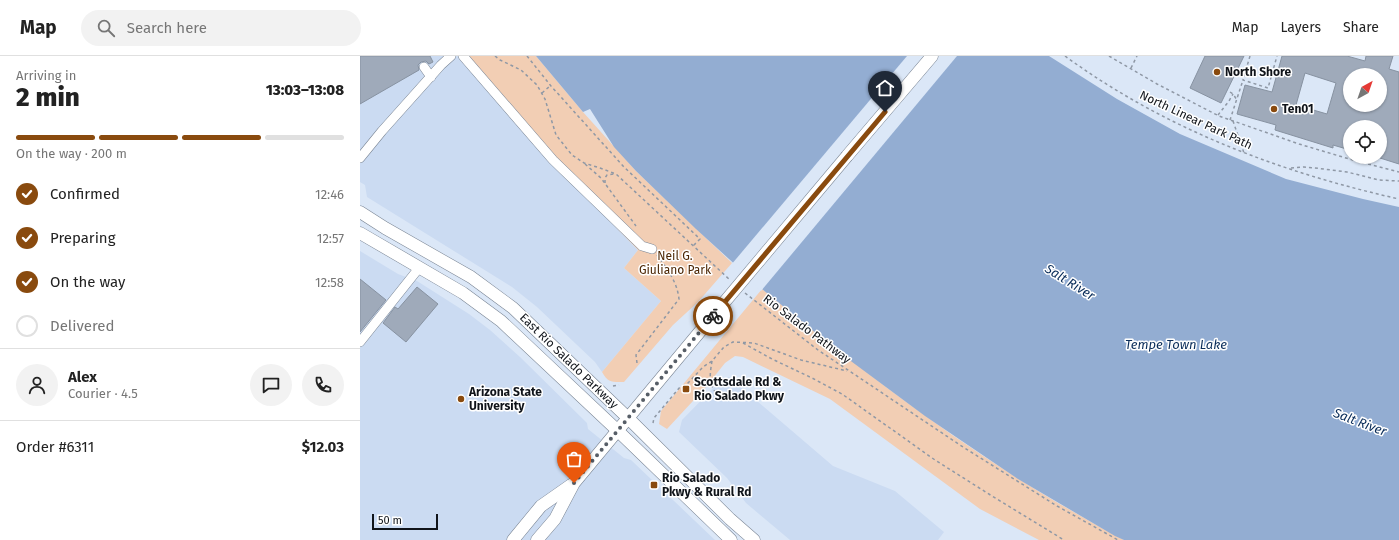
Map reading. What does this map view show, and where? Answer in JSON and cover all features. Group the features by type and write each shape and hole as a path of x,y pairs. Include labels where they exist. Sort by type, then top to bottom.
{"main road":[{"path":"537,540 555,519 574,483 932,56"},
{"name":"East Rio Salado Parkway","path":"360,212 471,277 513,308 628,418 727,516 754,540"},
{"name":"East Rio Salado Parkway","path":"360,233 463,293 501,321 731,540"},
{"path":"512,540 541,506 574,483"}],"street":[{"path":"360,158 431,76 451,56"},
{"path":"463,56 553,160 642,246 652,249"},
{"path":"424,67 431,76"},
{"path":"360,342 420,268"}],"path":[{"path":"495,56 521,70 537,85 542,93 556,135 572,155 601,178 640,232"},
{"path":"527,56 551,86 624,167 700,239 693,246"},
{"name":"North Linear Park Path","path":"1065,56 1129,99 1158,115 1217,142 1244,153 1356,189 1399,199"},
{"path":"1109,56 1157,84 1230,120 1356,161 1399,172"},
{"path":"1131,68 1138,56"},
{"path":"1230,120 1250,56"},
{"path":"1243,80 1268,88 1277,56"},
{"path":"542,93 551,86"},
{"path":"1230,92 1237,100"},
{"path":"1218,115 1233,94"},
{"path":"1233,121 1244,153"},
{"path":"584,163 616,174 730,280"},
{"path":"1289,168 1316,168 1347,172 1379,180 1399,181"},
{"path":"605,184 605,178 607,175 616,174"},
{"path":"637,362 636,355 679,299 677,286 652,249"},
{"name":"Rio Salado Pathway","path":"741,290 818,350 848,371"},
{"path":"653,423 654,418 680,386 688,383 703,367 712,361 724,347 729,344 743,343 842,394 935,460 1064,540"},
{"name":"Rio Salado Pathway","path":"743,343 754,343 801,360 848,371"},
{"path":"712,361 710,383 719,399"},
{"path":"848,371 1004,473 1118,540"},
{"path":"613,386 619,385"}],"shaded area":[{"path":"360,56 467,56 551,161 638,250 624,268 661,301 602,372 595,362 537,307 512,287 367,197 365,185 360,182"},
{"name":"Arizona State University","path":"360,251 398,274 417,281 469,314 490,330 520,357 587,423 588,429 624,458 631,460 715,540 360,540"},
{"path":"729,377 833,466 895,491 944,532 938,540 790,540 746,503 727,478 679,432 682,420 720,381"}],"green space":[{"name":"Neil G. Giuliano Park","path":"467,56 536,56 583,112 636,171 732,263 698,302 673,325 624,382 608,380 602,372 661,301 624,268 638,250 551,161"},
{"path":"762,289 869,374 943,428 1019,479 1124,540 1039,540 980,509 830,399 743,357 735,356 725,363 705,388 667,429 659,424 661,411"}],"water":[{"name":"Tempe Town Lake","path":"536,56 1049,56 1117,99 1180,134 1286,179 1399,207 1399,540 1124,540 1115,536 1018,479 925,416 840,353 762,289 696,229 636,171 614,147 590,109 583,112"}],"pier":[{"path":"907,56 957,56 761,291 731,265"}],"building":[{"path":"360,56 430,56 433,62 429,64 426,61 421,62 418,65 419,70 360,104"},
{"name":"North Shore","path":"1205,56 1244,56 1221,103 1190,88"},
{"name":"Ten01","path":"1282,56 1347,56 1365,61 1366,56 1393,56 1389,69 1399,72 1399,164 1387,160 1387,120 1343,120 1343,148 1333,145 1333,148 1275,130 1276,125 1237,114 1245,85 1272,92","holes":["1305,73 1336,83 1327,114 1296,105"]},
{"path":"360,279 386,300 360,332"},
{"path":"417,287 438,304 406,342 383,323 395,307 398,309"}],"way so far":[{"path":"574,483 713,316"}],"place":[{"name":"North Shore","path":"1217,72"},
{"name":"Ten01","path":"1274,109"},
{"name":"Scottsdale Rd & Rio Salado Pkwy","path":"686,389"},
{"name":"Arizona State University","path":"461,399"},
{"name":"Rio Salado Pkwy & Rural Rd","path":"654,485"}],"route":[{"path":"713,316 885,112"}],"water label":[{"name":"Salt River","path":"1070,282"},
{"name":"Salt River","path":"1360,422"}]}
